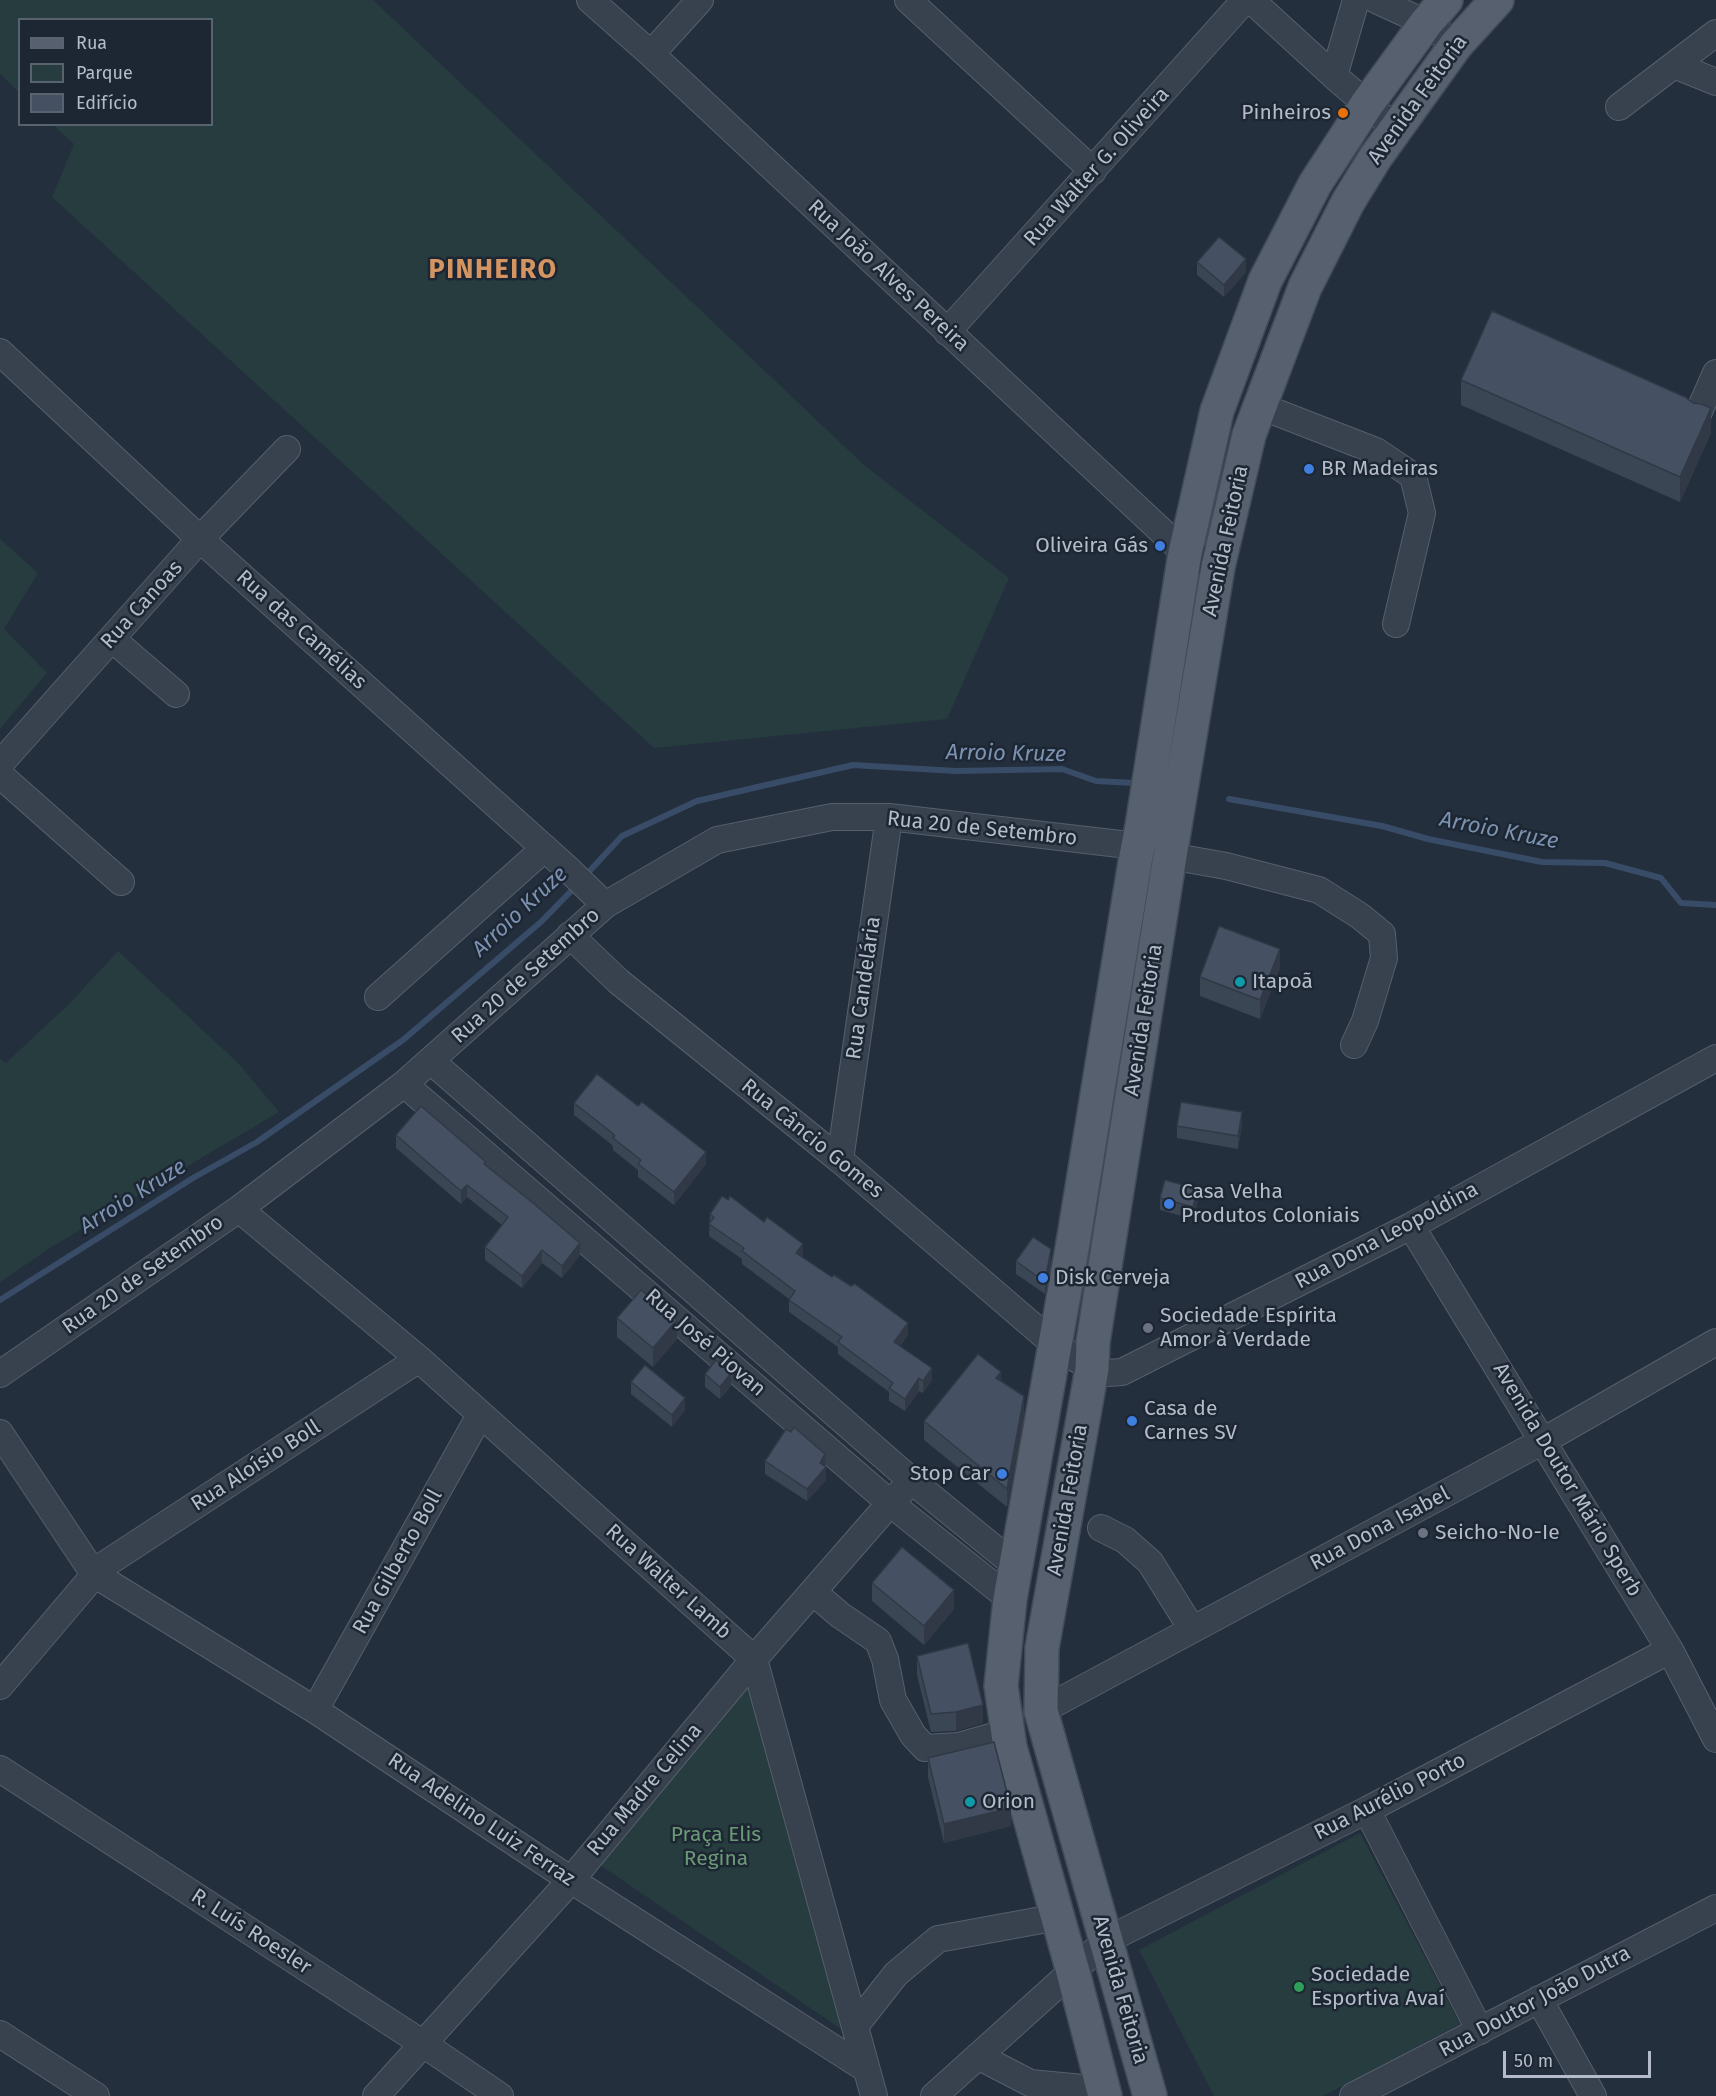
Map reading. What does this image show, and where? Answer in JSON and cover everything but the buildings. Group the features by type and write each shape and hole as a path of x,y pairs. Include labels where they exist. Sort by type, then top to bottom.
{"main road":[{"name":"Avenida Feitoria","path":"1150,2096 1041,1711 1042,1648 1092,1369 1093,1342 1172,844 1218,567 1249,435 1305,287 1348,202 1396,129 1456,45 1497,0"},
{"name":"Avenida Feitoria","path":"1104,2093 1072,1968 1010,1747 1001,1686 1010,1599 1073,1243 1185,554 1217,411 1265,282 1315,184 1367,104 1436,11"},
{"path":"1140,836 1172,844"}],"street":[{"name":"Rua João Alves Pereira","path":"590,0 651,54 1185,554"},
{"path":"651,54 700,0"},
{"path":"908,0 1093,171"},
{"name":"Rua Walter G. Oliveira","path":"947,332 1245,0"},
{"path":"1251,0 1396,129"},
{"path":"1335,76 1365,0 1436,11 1456,45"},
{"path":"1619,108 1716,33"},
{"path":"1674,65 1716,82"},
{"name":"Rua das Camélias","path":"0,351 200,539 545,848 605,905"},
{"path":"1698,414 1716,373"},
{"path":"1260,406 1376,451 1413,476 1422,513 1396,624"},
{"name":"Rua Canoas","path":"0,764 200,539 287,450"},
{"path":"1185,554 1218,567"},
{"path":"112,639 176,694"},
{"path":"0,775 121,882"},
{"name":"Rua 20 de Setembro","path":"0,1374 239,1209 404,1084 605,905 717,840 832,817 889,817 1140,836"},
{"name":"Rua Candelária","path":"840,1160 889,817"},
{"path":"1172,844 1226,866 1319,890 1360,916 1382,934 1384,958 1365,1021 1354,1045"},
{"path":"378,997 545,848"},
{"name":"Rua Câncio Gomes","path":"570,935 618,981 840,1160 1054,1344"},
{"name":"Rua Dona Leopoldina","path":"1054,1344 1092,1369 1107,1373 1122,1372 1411,1226 1716,1058"},
{"name":"Rua José Piovan","path":"431,1061 912,1481 1016,1566"},
{"name":"Rua José Piovan","path":"404,1084 890,1503 1010,1599"},
{"name":"Rua Walter Lamb","path":"239,1209 419,1359 754,1659"},
{"name":"Avenida Doutor Mário Sperb","path":"1411,1226 1670,1650 1716,1739"},
{"name":"Rua Dona Isabel","path":"1041,1711 1543,1441 1716,1342"},
{"name":"Rua Aloísio Boll","path":"0,1686 101,1567 419,1359"},
{"name":"Rua Gilberto Boll","path":"315,1710 480,1415"},
{"path":"0,1433 94,1574"},
{"name":"Rua Madre Celina","path":"376,2096 571,1880 754,1659 890,1503 912,1481"},
{"path":"1101,1528 1125,1540 1150,1562 1192,1629"},
{"name":"Rua Adelino Luiz Ferraz","path":"94,1574 315,1710 571,1880 866,2069"},
{"path":"813,1592 840,1615 878,1641 885,1659 893,1700 913,1735 925,1748 959,1746 1008,1732"},
{"name":"Rua Aurélio Porto","path":"934,2096 1072,1968 1107,1940 1367,1810 1670,1650"},
{"path":"754,1659 874,2096"},
{"name":"R. Luís Roesler","path":"0,1769 500,2096"},
{"path":"1367,1810 1480,2031"},
{"name":"Rua Doutor João Dutra","path":"1353,2096 1716,1908"},
{"path":"855,2026 896,1974 938,1939 1058,1917"},
{"path":"1539,1999 1593,2096"},
{"path":"0,2034 96,2096"},
{"path":"978,2056 1030,2083 1104,2093"}],"green space":[{"path":"0,0 373,0 863,464 1009,578 947,719 654,748 52,197 74,144 54,126 213,126 213,18 18,18 18,91 0,74"},
{"path":"0,539 38,573 4,629 47,673 0,729"},
{"path":"118,951 239,1064 279,1112 53,1246 0,1282 0,1059 6,1063 70,1003"},
{"name":"Praça Elis Regina","path":"754,1679 847,2033 597,1863"},
{"name":"Sociedade Esportiva Avaí","path":"1360,1833 1460,2024 1323,2096 1214,2096 1139,1950"}],"waterway":[{"name":"Arroio Kruze","path":"585,876 622,836 697,801 853,765 956,771 1062,769 1096,781 1134,783"},
{"name":"Arroio Kruze","path":"1229,799 1382,826 1428,839 1542,862 1605,863 1661,878 1681,903 1716,905"},
{"name":"Arroio Kruze","path":"0,1300 193,1178 257,1142 403,1040 542,921 576,886"}],"place":[{"name":"Pinheiros","path":"1343,113"},
{"name":"BR Madeiras","path":"1309,469"},
{"name":"Oliveira Gás","path":"1160,546"},
{"name":"Itapoã","path":"1240,982"},
{"name":"Casa Velha Produtos Coloniais","path":"1169,1204"},
{"name":"Disk Cerveja","path":"1043,1278"},
{"name":"Sociedade Espírita Amor à Verdade","path":"1148,1328"},
{"name":"Casa de Carnes SV","path":"1132,1421"},
{"name":"Stop Car","path":"1002,1474"},
{"name":"Seicho-No-Ie","path":"1423,1533"},
{"name":"Orion","path":"970,1802"},
{"name":"Sociedade Esportiva Avaí","path":"1299,1987"}],"district":[{"name":"PINHEIRO","path":"493,270"}]}
